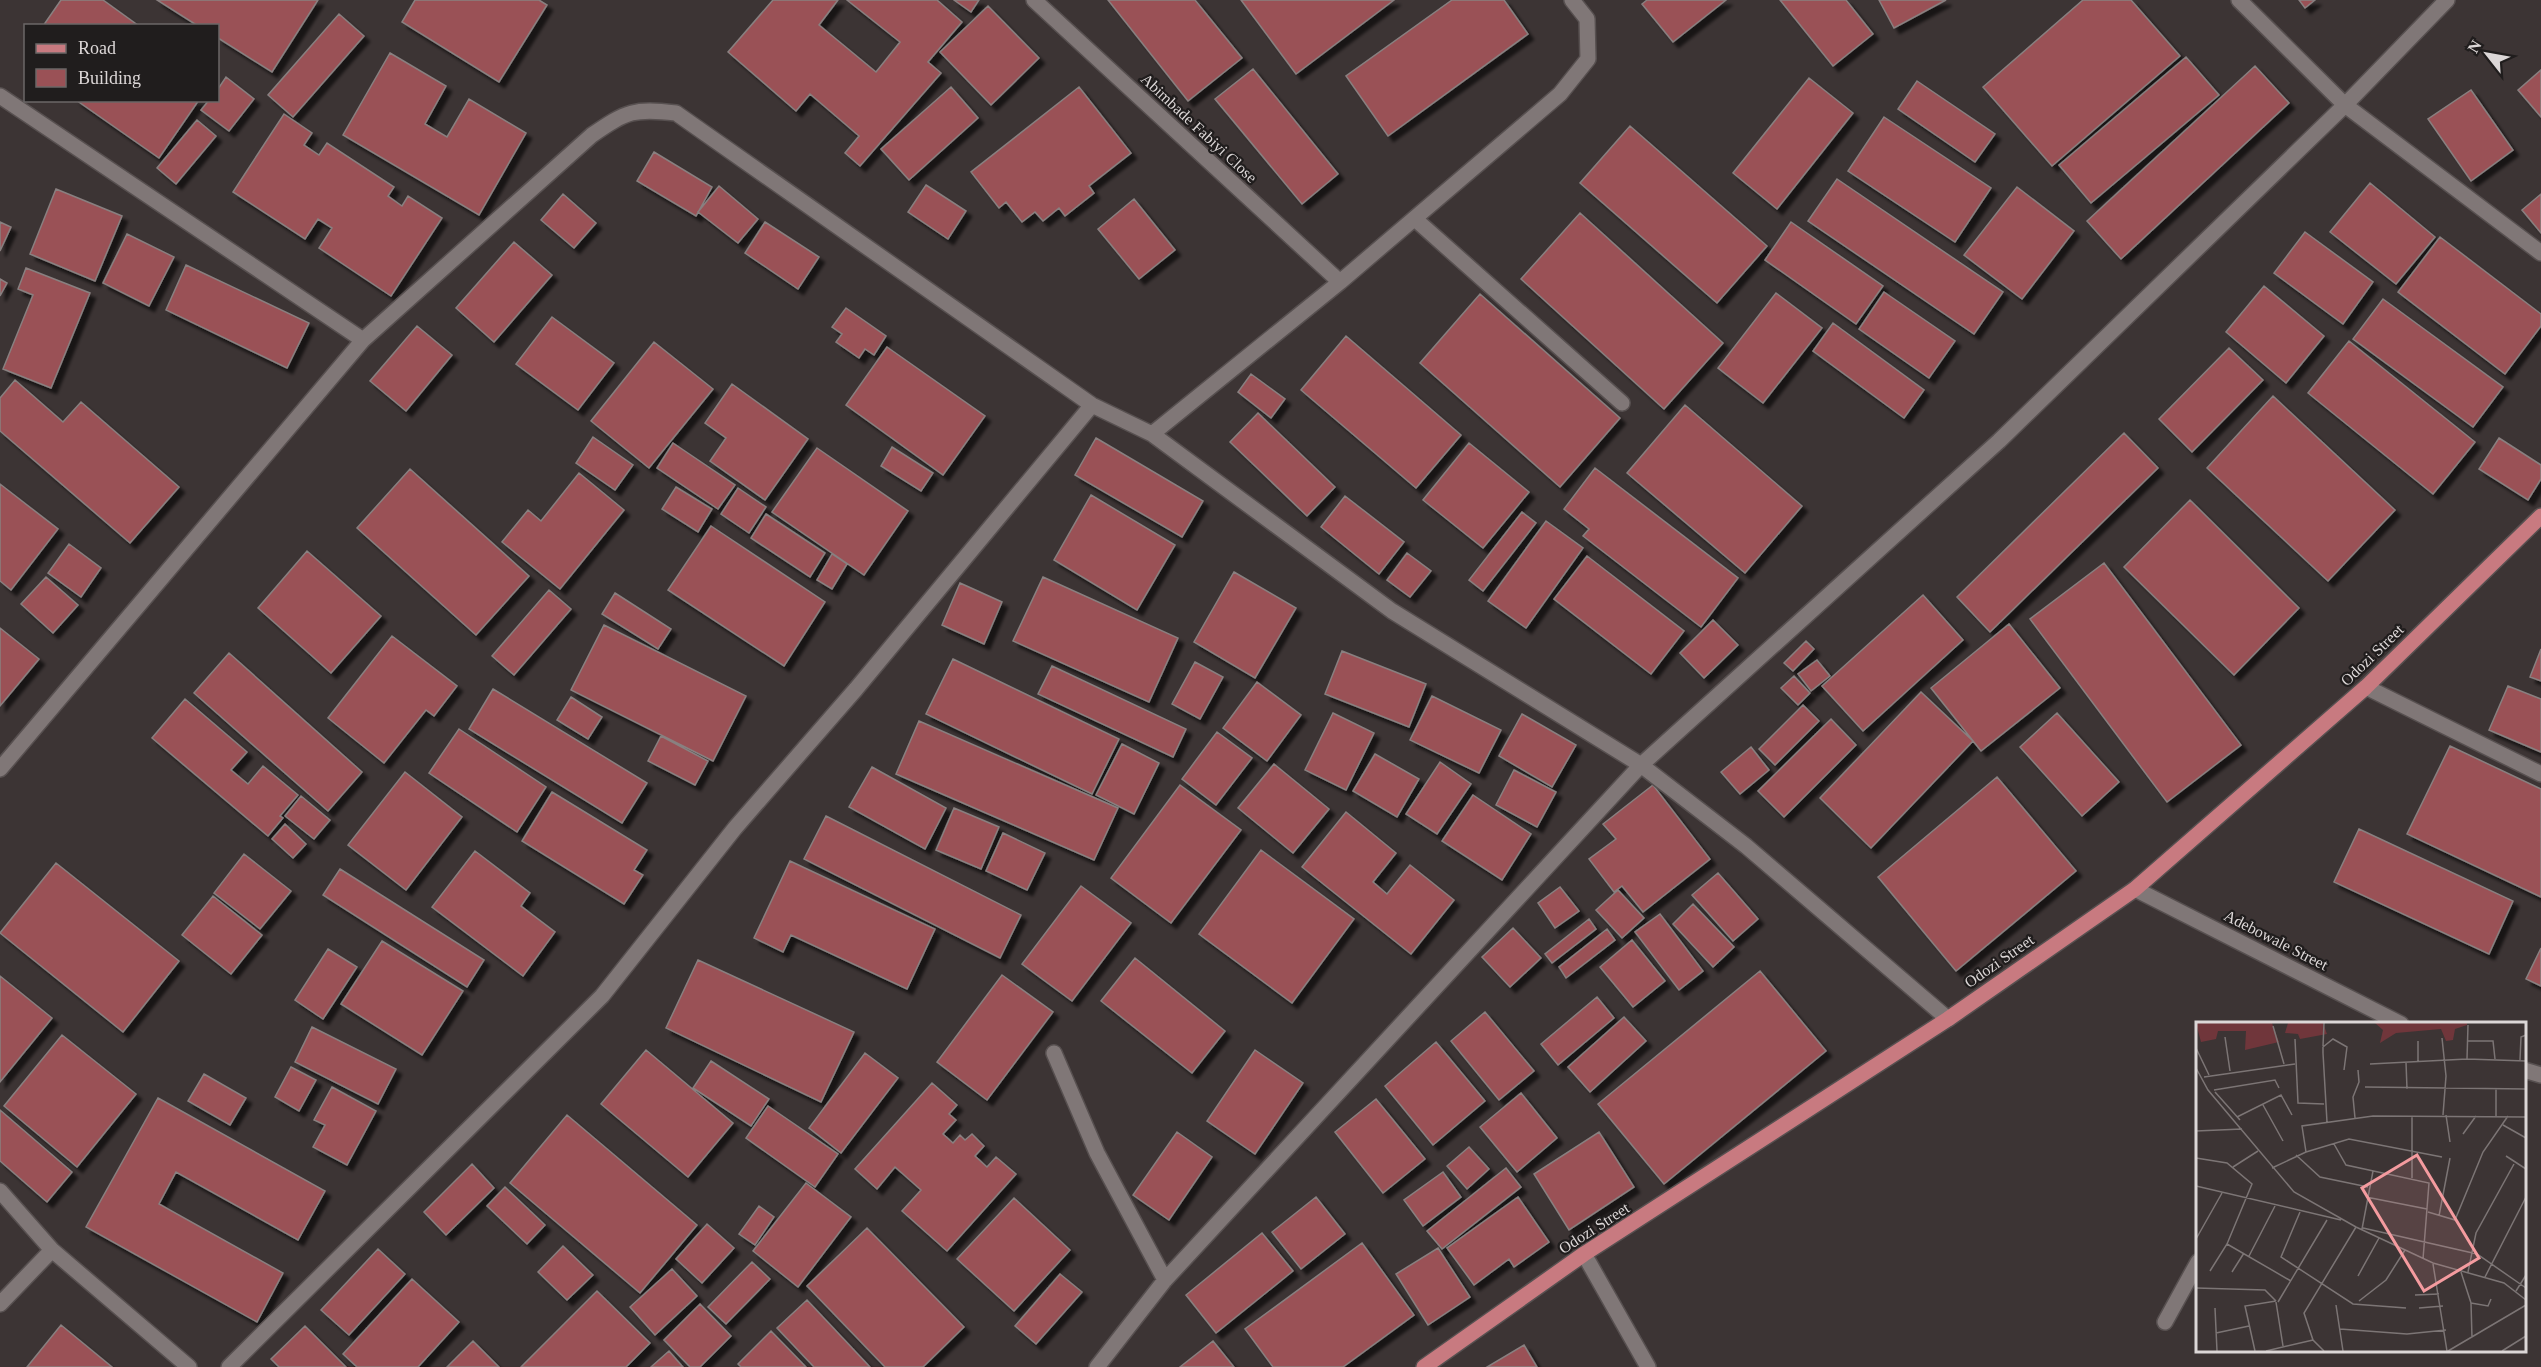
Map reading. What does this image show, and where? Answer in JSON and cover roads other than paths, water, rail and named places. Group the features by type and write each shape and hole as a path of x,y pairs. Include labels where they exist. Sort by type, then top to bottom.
{"main road":[{"name":"Odozi Street","path":"1424,1367 1584,1254 1948,1019 2135,889 2366,687 2541,516"}],"street":[{"name":"Abimbade Fabiyi Close","path":"1034,0 1340,282"},
{"path":"1152,434 1340,282 1560,94 1588,59 1587,19 1572,0"},
{"path":"2239,0 2345,105 2541,253"},
{"path":"1097,1367 1165,1280 1641,765 1999,441 2345,105 2447,0"},
{"path":"0,96 363,340"},
{"path":"0,770 363,340 592,135 618,118 644,109 676,113 1092,405 1152,434 1392,611 1641,765 1746,846 1948,1019"},
{"path":"1414,219 1622,403"},
{"path":"229,1367 602,996 735,828 856,689 1092,405"},
{"path":"2366,687 2541,774"},
{"name":"Adebowale Street","path":"2135,889 2399,1022"},
{"path":"1054,1053 1097,1153 1165,1280"},
{"path":"2526,1071 2541,1075"},
{"path":"0,1191 52,1250 189,1367"},
{"path":"0,1304 52,1250"},
{"path":"1584,1254 1648,1367"},
{"path":"2165,1322 2196,1266"}]}
